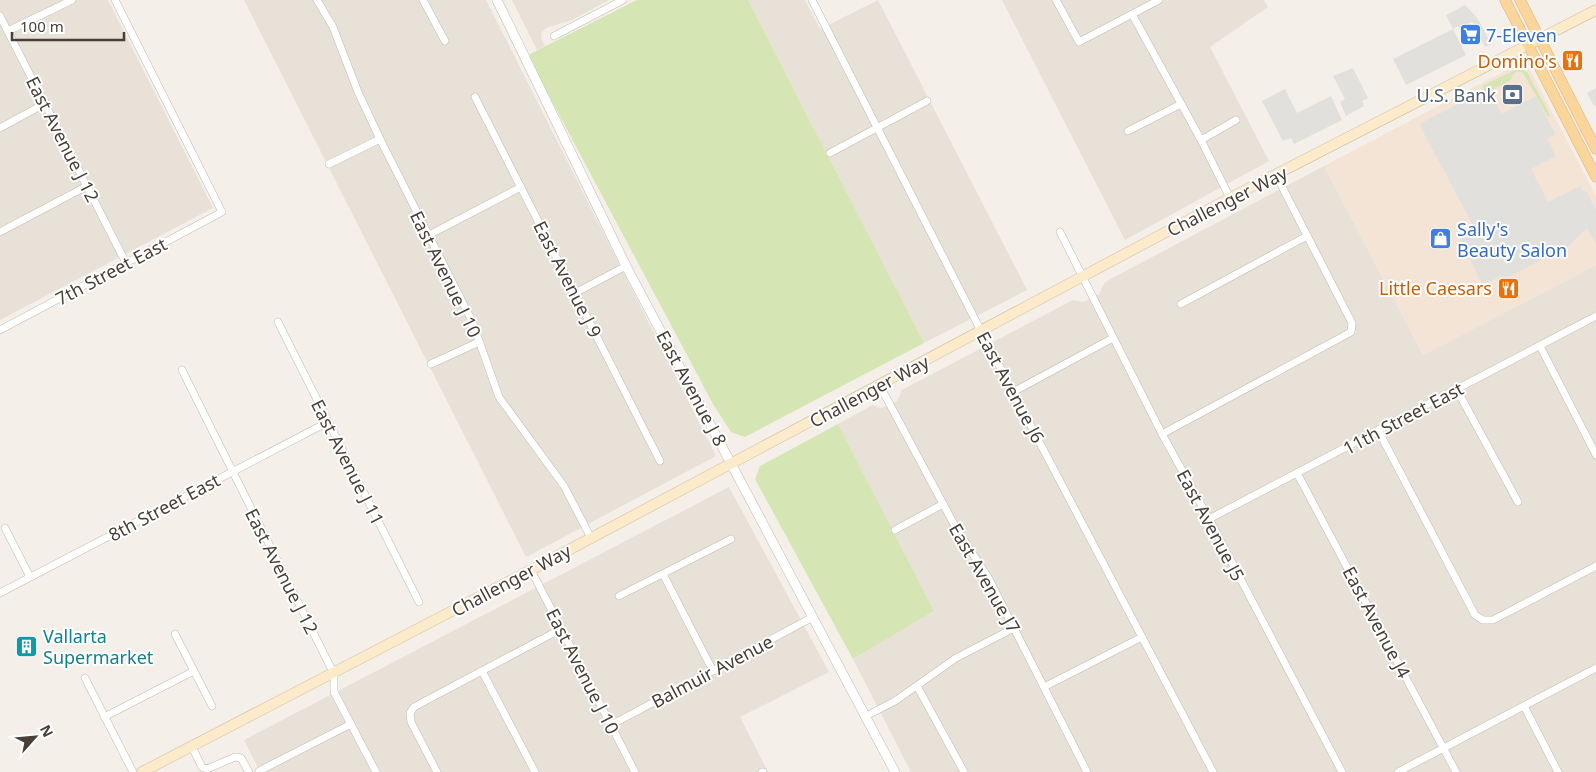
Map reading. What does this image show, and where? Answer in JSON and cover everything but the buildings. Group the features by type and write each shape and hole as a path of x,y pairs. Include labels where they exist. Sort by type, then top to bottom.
{"main road":[{"path":"1505,0 1596,177"},
{"path":"1520,0 1596,149"},
{"name":"Challenger Way","path":"142,772 157,769 192,747 880,386 1230,198 1596,10"},
{"path":"1576,140 1588,149 1596,163"}],"street":[{"path":"8,31 72,0"},
{"name":"7th Street East","path":"0,330 222,212 115,0"},
{"name":"East Avenue J 10","path":"317,0 333,27 380,139 472,321 499,397 564,486 591,538"},
{"path":"423,0 445,41"},
{"name":"East Avenue J 8","path":"497,0 626,266 732,462 895,772"},
{"path":"554,36 623,0"},
{"name":"East Avenue J6","path":"812,0 981,331 1213,772"},
{"path":"1056,0 1079,42 1159,0"},
{"path":"1132,14 1201,140 1230,198"},
{"name":"East Avenue J 12","path":"0,16 126,263"},
{"name":"East Avenue J 9","path":"475,97 660,461"},
{"path":"830,153 927,101"},
{"path":"0,128 46,104"},
{"path":"1128,131 1181,104"},
{"path":"1201,140 1236,120"},
{"path":"329,164 380,139"},
{"path":"1162,434 1351,332 1352,323 1276,175"},
{"path":"0,232 87,186"},
{"path":"428,236 521,187"},
{"name":"East Avenue J5","path":"1060,232 1162,434 1209,519 1342,772"},
{"path":"1181,304 1307,236"},
{"path":"574,293 626,266"},
{"name":"11th Street East","path":"1209,519 1596,316"},
{"name":"East Avenue J 11","path":"278,322 419,602"},
{"path":"1013,392 1113,338"},
{"path":"431,364 479,342"},
{"path":"1540,346 1596,455"},
{"name":"East Avenue J 12","path":"182,370 334,674 334,692 376,772"},
{"name":"East Avenue J7","path":"880,386 956,528 989,579 1087,772"},
{"path":"1457,390 1518,502"},
{"name":"8th Street East","path":"0,593 328,422"},
{"path":"1378,430 1475,615 1483,620 1493,620 1596,566"},
{"name":"East Avenue J4","path":"1297,473 1456,772"},
{"path":"895,530 943,504"},
{"path":"5,528 30,577"},
{"path":"619,596 731,539"},
{"name":"East Avenue J 10","path":"531,570 635,772"},
{"path":"663,574 712,671"},
{"name":"Balmuir Avenue","path":"611,725 813,617"},
{"path":"866,716 895,701 956,658 1014,628"},
{"path":"437,772 411,722 410,713 414,707 562,630"},
{"path":"175,634 212,706"},
{"path":"1044,687 1142,637"},
{"path":"1398,772 1596,668"},
{"path":"104,717 194,671"},
{"path":"482,671 535,772"},
{"path":"85,678 133,772"},
{"path":"916,686 964,772"},
{"path":"1524,706 1558,772"},
{"path":"259,771 351,724"},
{"path":"192,747 202,767 207,769 235,757 241,758 249,772"}],"shaded area":[{"path":"0,0 108,0 213,208 0,320"},
{"path":"244,0 486,0 716,456 526,557"},
{"path":"512,0 609,0 572,20 546,28 542,32 541,38 545,46 537,50"},
{"path":"748,0 805,0 820,29 878,0 1027,290 924,343"},
{"path":"1002,0 1264,0 1268,7 1210,47 1269,161 1125,240"},
{"path":"1465,5 1478,19 1491,44 1485,47 1472,22 1453,29 1446,15"},
{"path":"1453,29 1466,55 1406,85 1393,59"},
{"path":"1518,64 1523,64 1530,70 1596,196 1596,265 1423,355 1324,166"},
{"path":"1353,68 1368,98 1362,101 1364,106 1346,116 1340,102 1345,99 1333,76"},
{"path":"1596,88 1596,105 1594,106 1587,93"},
{"path":"1285,89 1297,113 1331,96 1342,120 1294,144 1291,138 1283,141 1262,101"},
{"path":"1480,93 1483,98 1491,94 1502,114 1536,96 1555,134 1547,139 1556,156 1531,169 1548,202 1580,186 1582,191 1586,191 1596,210 1596,244 1587,228 1568,246 1504,279 1500,274 1499,277 1483,285 1460,240 1476,231 1419,124"},
{"path":"1324,166 1423,355 1596,265 1596,772 911,772 853,659 934,611 838,424 873,405 882,408 897,401 902,390 1073,300 1083,302 1099,294 1105,282"},
{"path":"729,487 829,672 740,717 768,772 260,772 244,740"}],"green space":[{"path":"637,0 748,0 924,343 745,437 731,432 713,404 529,58 530,54"},
{"path":"1519,68 1527,72 1550,115 1548,117 1523,73 1518,71 1513,74 1511,80 1486,93 1482,86"},
{"path":"838,424 934,611 853,659 755,479 760,466"}],"place":[{"name":"7-Eleven","path":"1470,35"},
{"name":"Domino's","path":"1573,61"},
{"name":"U.S. Bank","path":"1512,95"},
{"name":"Sally's Beauty Salon","path":"1441,239"},
{"name":"Little Caesars","path":"1508,288"},
{"name":"Vallarta Supermarket","path":"27,646"}]}
